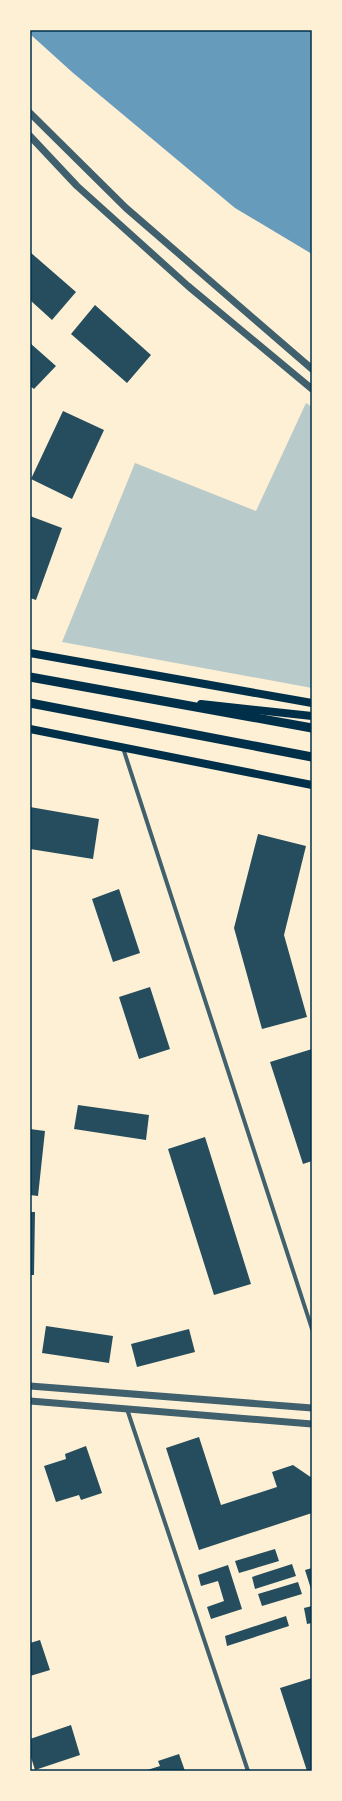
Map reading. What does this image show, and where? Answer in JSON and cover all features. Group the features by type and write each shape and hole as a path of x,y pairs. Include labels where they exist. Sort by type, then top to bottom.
{"highway":[{"path":"30,677 312,728"},
{"path":"30,703 312,757"}],"main road":[{"path":"30,652 312,703"},
{"path":"159,700 312,716"},
{"path":"30,729 312,785"}],"street":[{"path":"30,113 126,208 312,369"},
{"path":"30,136 77,186 182,281 312,389"},
{"path":"123,748 312,1329"},
{"path":"30,1386 312,1408"},
{"path":"30,1400 312,1424"},
{"path":"127,1408 248,1771"}],"shaded area":[{"path":"306,403 312,407 312,688 62,642 135,463 256,511"}],"water":[{"path":"30,30 312,30 312,254 235,208 72,72 30,34"}],"building":[{"path":"30,252 76,292 52,320 30,300"},
{"path":"95,305 151,355 127,383 71,334"},
{"path":"30,343 56,366 34,389 30,386"},
{"path":"63,411 104,430 72,499 31,479"},
{"path":"30,516 62,528 36,600 30,598"},
{"path":"30,807 99,819 93,859 30,849"},
{"path":"258,834 306,846 284,935 307,1017 262,1029 234,928"},
{"path":"119,889 140,953 113,962 92,899"},
{"path":"150,987 170,1049 139,1059 119,997"},
{"path":"312,1049 312,1161 303,1164 270,1062"},
{"path":"78,1105 149,1115 146,1140 74,1129"},
{"path":"30,1129 45,1131 38,1196 30,1195"},
{"path":"205,1137 251,1284 214,1295 168,1149"},
{"path":"30,1212 35,1212 34,1275 30,1275"},
{"path":"46,1326 113,1336 109,1363 42,1353"},
{"path":"189,1329 195,1352 137,1367 131,1344"},
{"path":"199,1437 221,1505 277,1487 272,1472 293,1465 312,1478 312,1513 199,1550 166,1448"},
{"path":"86,1446 102,1493 81,1500 79,1495 56,1502 44,1466 66,1459 65,1454"},
{"path":"275,1549 279,1561 239,1573 235,1561"},
{"path":"292,1564 296,1576 255,1589 252,1577"},
{"path":"228,1565 242,1609 211,1619 207,1607 224,1601 218,1581 201,1586 198,1575"},
{"path":"312,1568 312,1589 311,1589 305,1570"},
{"path":"298,1582 302,1594 262,1606 258,1594"},
{"path":"312,1606 312,1623 307,1624 304,1608"},
{"path":"286,1616 289,1626 227,1646 225,1636"},
{"path":"40,1640 50,1670 30,1676 30,1643"},
{"path":"312,1678 312,1771 307,1771 280,1688"},
{"path":"71,1725 80,1755 35,1770 30,1754 30,1739"},
{"path":"179,1754 185,1771 144,1771 160,1766 158,1761"}]}
